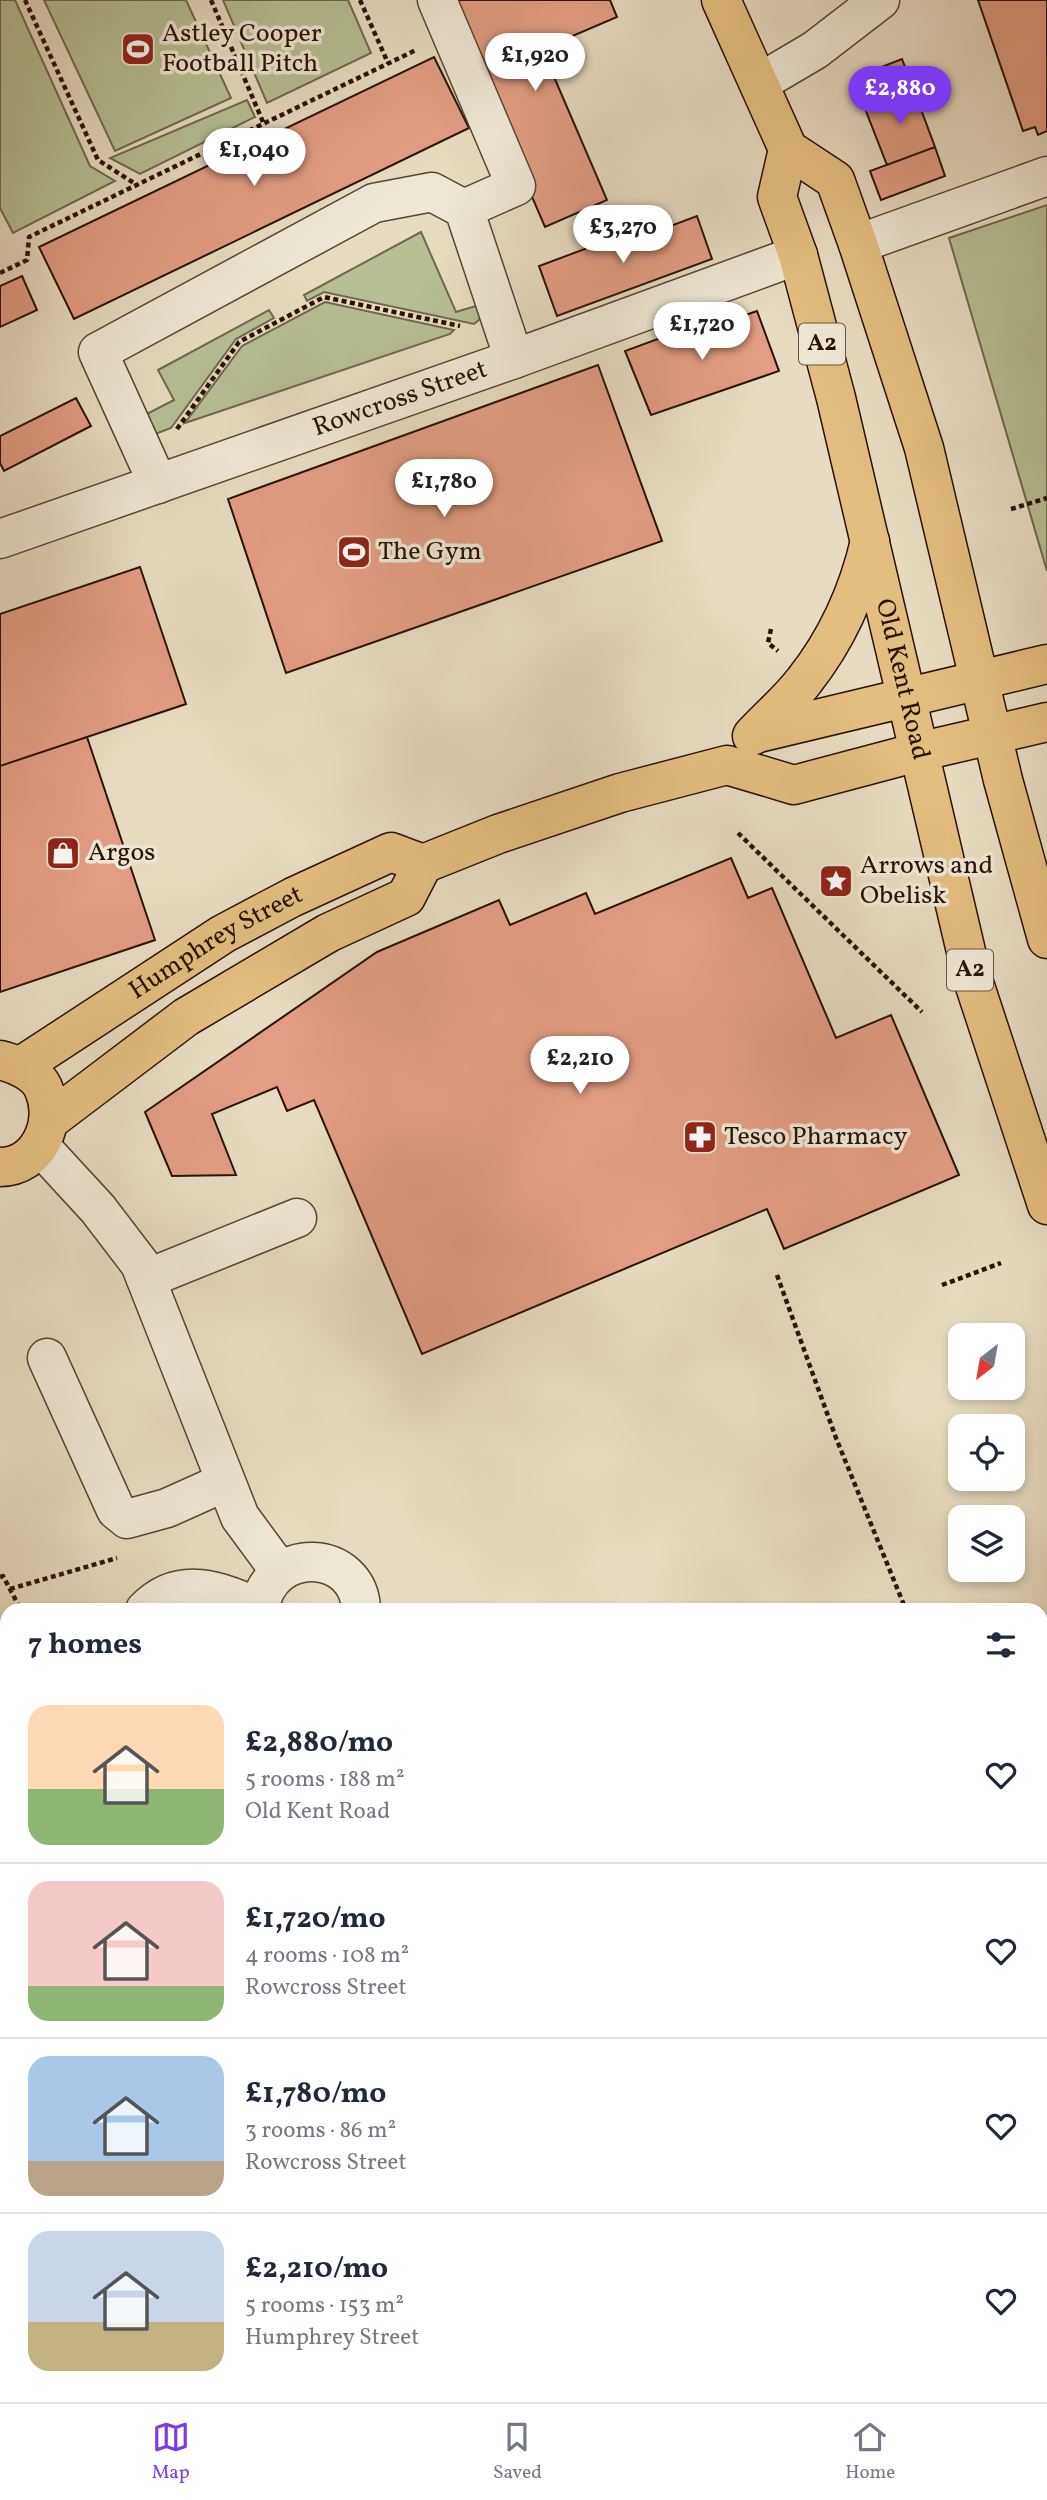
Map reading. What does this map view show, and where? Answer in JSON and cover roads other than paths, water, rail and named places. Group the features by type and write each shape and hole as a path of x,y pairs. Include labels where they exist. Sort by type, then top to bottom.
{"main road":[{"path":"721,0 789,149"},
{"name":"A2","path":"789,149 835,180 858,244 924,448 993,735 1047,939"},
{"name":"Old Kent Road","path":"789,149 778,197 798,255 870,541 972,977 1047,1205"},
{"path":"727,765 803,683 826,650 859,586 870,541"},
{"path":"754,734 980,677 1047,664"},
{"path":"423,864 498,834 620,793 727,765 794,785 1047,722"},
{"name":"Humphrey Street","path":"0,1167 25,1159 45,1133 186,1017 251,976 328,933 405,897 423,864 391,852 293,897 223,934 10,1063"},
{"path":"10,1063 44,1088 45,1133"}],"street":[{"path":"759,83 815,50 880,0"},
{"path":"444,16 516,186 464,209"},
{"path":"858,244 1047,176"},
{"path":"158,484 98,352 374,203 432,192 464,209 514,359"},
{"name":"Rowcross Street","path":"0,539 514,359 798,255"},
{"path":"45,1133 140,1264 240,1517 279,1570"},
{"path":"146,1279 297,1217"},
{"path":"47,1358 117,1510 127,1519 167,1508 225,1482"},
{"path":"261,1603 264,1591 279,1570 298,1563 314,1562 331,1566 346,1576 355,1586 359,1603"},
{"path":"152,1603 158,1597 188,1590 214,1589 246,1603"}],"place":[{"name":"Astley Cooper Football Pitch","path":"138,49"},
{"name":"The Gym","path":"354,552"},
{"name":"Argos","path":"63,853"},
{"name":"Arrows and Obelisk","path":"836,881"},
{"name":"Tesco Pharmacy","path":"700,1137"}]}
